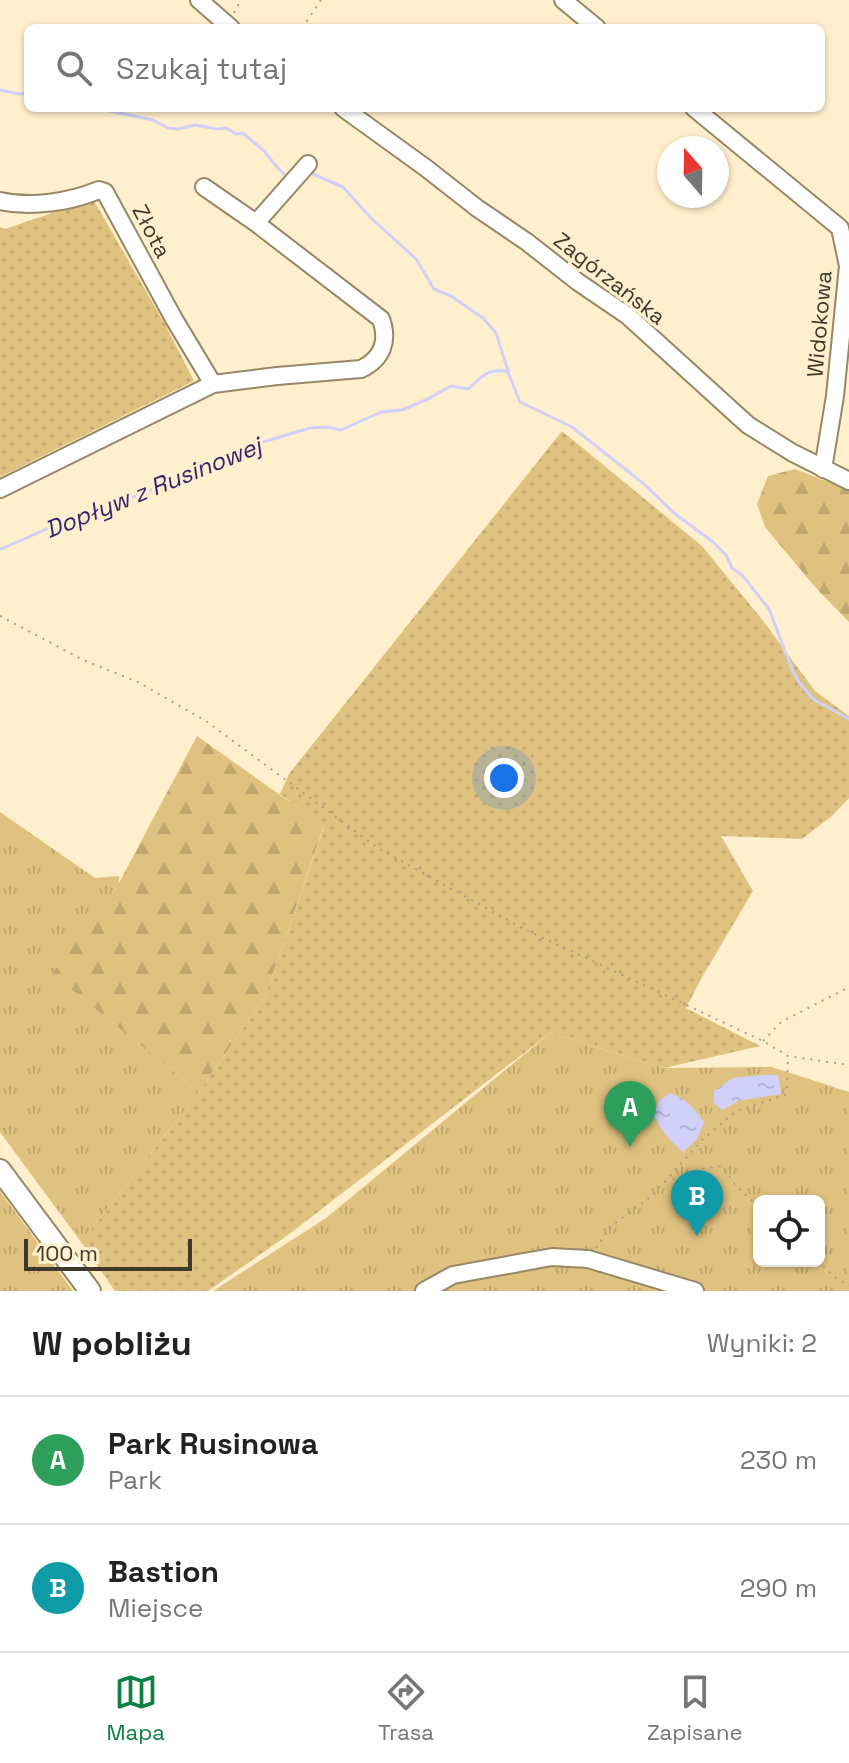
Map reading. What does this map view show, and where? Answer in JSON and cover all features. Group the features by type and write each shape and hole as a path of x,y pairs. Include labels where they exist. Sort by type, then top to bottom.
{"main road":[{"path":"0,1170 90,1291"}],"street":[{"path":"199,0 226,24"},
{"path":"563,0 592,24"},
{"name":"Zagórzańska","path":"349,112 628,316 748,425 793,453 849,481"},
{"name":"Widokowa","path":"699,112 840,228 848,266 835,396 823,469"},
{"path":"256,223 308,164"},
{"path":"0,489 213,384 361,369 381,353 385,329 381,319 204,187"},
{"name":"Złota","path":"0,201 25,205 83,196 99,190 105,192 213,384"},
{"path":"424,1291 453,1275 552,1257 588,1259 695,1291"}],"path":[{"path":"305,24 321,0"},
{"path":"0,616 83,660 138,682 206,721 378,848 524,929 763,1041 788,1056 849,1065"},
{"path":"763,1041 781,1022 849,987"},
{"path":"588,1259 610,1227 652,1196 702,1140 736,1111 785,1095 788,1056"},
{"path":"664,1182 722,1166 736,1186 753,1202"},
{"path":"824,1267 849,1285"}],"green space":[{"path":"93,199 194,381 0,477 0,227 5,229"},
{"path":"562,431 702,546 815,691 849,716 849,798 832,816 802,839 721,836 753,891 686,1008 760,1046 664,1068 550,1033 288,1235 208,1291 115,1291 81,1242 199,1092 265,997 324,827 280,794 289,774"},
{"path":"795,469 849,490 849,622 765,527 757,504 768,476"},
{"path":"197,736 324,826 265,997 199,1092 52,974 119,883"},
{"path":"0,812 95,878 119,876 119,883 53,974 199,1092 81,1242 0,1132"},
{"path":"550,1033 664,1068 772,1067 849,1092 849,1291 213,1291 326,1218"},
{"path":"0,1191 73,1291 0,1291"}],"water":[{"path":"778,1075 781,1094 738,1101 723,1110 714,1103 714,1091 733,1078"},
{"path":"670,1093 689,1104 704,1122 697,1139 683,1152 646,1111 627,1120 615,1110 637,1100 645,1100 652,1107 657,1107 659,1101"}],"waterway":[{"path":"0,90 24,93"},
{"path":"114,112 153,120 168,128 195,125 243,133 287,177"},
{"path":"308,172 343,187 371,218 416,259 434,289 451,296 483,318 496,333 508,371"},
{"name":"Dopływ z Rusinowej","path":"1,549 199,471 236,450 310,428 341,430 381,412 402,410 451,386 468,389 490,372 508,372 520,402 572,427 726,555 732,568 742,575 769,609 799,682 813,699 849,719"}],"place":[{"name":"Park Rusinowa","path":"630,1147"},
{"name":"Bastion","path":"697,1236"}]}
